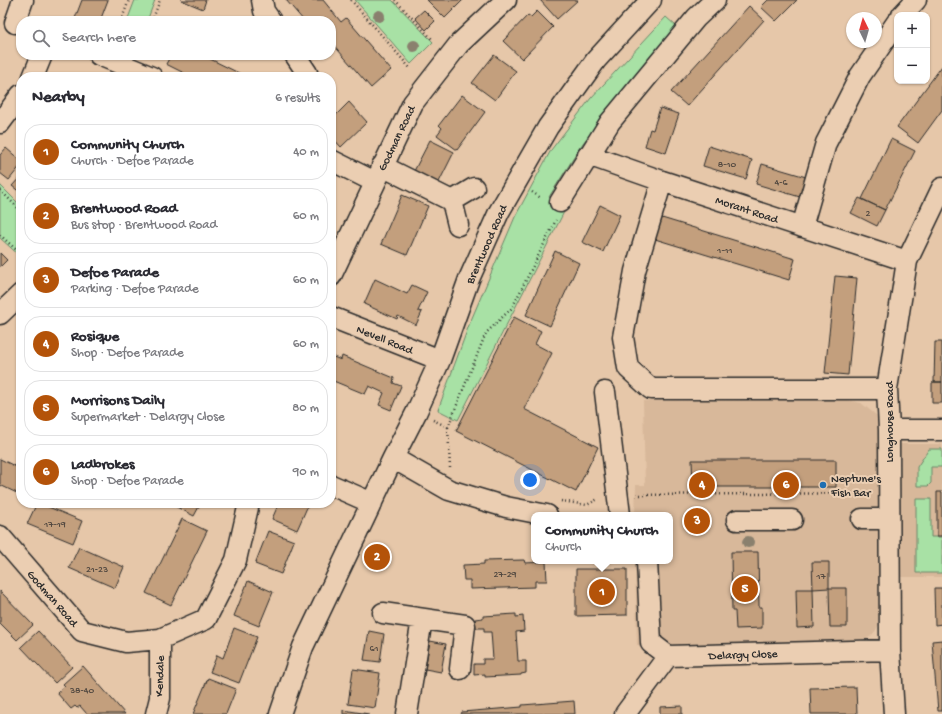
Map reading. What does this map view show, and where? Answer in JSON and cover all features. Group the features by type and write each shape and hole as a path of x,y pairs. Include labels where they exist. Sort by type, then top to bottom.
{"street":[{"path":"12,22 23,0"},
{"path":"262,0 264,11 268,16"},
{"name":"Godman Road","path":"336,265 413,103 459,44 506,0"},
{"name":"Brentwood Road","path":"280,714 303,647 440,360 469,279 499,212 548,126 596,60 651,0"},
{"path":"553,206 610,122 696,18 716,0"},
{"path":"905,12 916,0"},
{"path":"802,227 826,143 860,76 894,26"},
{"path":"35,72 40,60"},
{"path":"111,60 140,72"},
{"path":"297,60 305,72"},
{"path":"0,123 16,102"},
{"name":"Morant Road","path":"588,155 662,182 907,261"},
{"path":"336,161 378,174 452,201"},
{"path":"662,182 634,271 623,337 628,368 651,389 887,389"},
{"path":"452,201 474,188"},
{"name":"Longhouse Road","path":"894,714 890,650 873,519 889,430 887,389 907,261 942,188"},
{"path":"452,201 458,225"},
{"path":"0,314 16,299"},
{"name":"Nevell Road","path":"336,319 440,360"},
{"path":"605,392 619,506"},
{"path":"889,430 942,430"},
{"path":"393,458 449,490 506,507 552,508"},
{"path":"336,487 372,503"},
{"name":"Godman Road","path":"0,536 82,632 126,642 160,639 206,618 236,560 249,508"},
{"path":"737,520 792,520"},
{"path":"625,714 668,656 651,644 647,564"},
{"path":"383,613 465,625 460,669"},
{"path":"407,714 422,619"},
{"name":"Kendale","path":"156,714 160,698 160,639"},
{"name":"Delargy Close","path":"668,656 890,650"}],"path":[{"path":"123,16 129,0"},
{"path":"154,16 160,0"},
{"path":"351,0 410,68"},
{"path":"395,0 432,39"},
{"path":"0,190 16,206"},
{"path":"450,473 448,426 486,333 512,308 553,206 530,191"},
{"path":"0,235 16,249"},
{"path":"416,413 448,426"},
{"path":"552,508 587,505 599,498 619,506 644,494 868,493 873,519"}],"shaded area":[{"path":"843,399 861,403 876,415 880,432 880,444 942,444 942,577 880,577 881,620 871,636 862,642 784,645 637,645 635,564 673,564 673,512 635,512 636,485 645,485 643,401"}],"green space":[{"path":"135,0 155,0 149,16 129,16"},
{"path":"355,0 392,0 433,42 411,64"},
{"path":"666,17 676,26 583,143 549,197 565,210 458,420 438,410 469,325 515,217 551,150 591,98"},
{"path":"0,185 16,201 16,252 0,238"},
{"path":"929,449 942,449 942,467 931,467 931,483 928,486 917,486 917,467"},
{"path":"916,499 931,499 931,537 942,537 942,573 916,573"}],"building":[{"path":"82,0 108,0 102,16 76,16"},
{"path":"181,0 206,0 203,9"},
{"path":"286,0 323,0 341,22 346,18 391,70 371,88 336,48 336,16 300,16"},
{"path":"427,0 463,0 445,18"},
{"path":"540,0 578,0 557,19"},
{"path":"768,0 797,0 776,21 761,7"},
{"path":"749,6 764,20 687,106 671,92"},
{"path":"424,10 435,21 426,30 415,18"},
{"path":"537,11 553,27 522,59 503,41 528,15 531,17"},
{"path":"494,55 516,71 495,100 472,83"},
{"path":"168,60 212,60 237,72 182,72 166,64"},
{"path":"942,66 942,110 918,143 897,127"},
{"path":"462,95 485,112 457,150 437,135 442,128 439,125"},
{"path":"349,102 367,122 341,147 336,142 336,115"},
{"path":"660,108 679,114 666,153 645,146 650,129 653,130"},
{"path":"891,139 915,151 885,210 862,199"},
{"path":"430,140 454,152 437,186 413,173"},
{"path":"709,146 752,160 746,179 703,166"},
{"path":"6,148 16,157 16,171 9,180 0,173 0,155"},
{"path":"762,164 806,177 800,197 756,184"},
{"path":"16,182 16,189 12,186"},
{"path":"402,195 428,206 407,255 381,244"},
{"path":"859,198 885,210 877,226 851,213"},
{"path":"600,205 620,215 603,252 582,242"},
{"path":"662,218 795,259 789,280 655,239"},
{"path":"555,251 579,263 550,326 526,315"},
{"path":"0,253 7,260 0,267"},
{"path":"835,276 857,278 848,375 825,373"},
{"path":"375,279 407,294 412,285 427,292 418,311 422,312 416,325 398,316 397,319 364,304"},
{"path":"514,317 541,331 535,344 552,353 524,409 598,447 576,492 456,431"},
{"path":"935,342 942,342 942,382 934,382"},
{"path":"342,356 394,378 393,383 401,386 391,410 379,405 384,393 369,386 365,394 336,382 336,358 341,360"},
{"path":"942,382 942,403 932,403 932,383"},
{"path":"0,459 16,467 16,493 0,485"},
{"path":"692,460 836,460 836,487 693,487"},
{"path":"937,492 942,492 942,536 937,536"},
{"path":"35,508 51,508 82,521 73,543 27,524"},
{"path":"179,508 198,508 194,516"},
{"path":"277,508 307,508 297,530 272,519"},
{"path":"182,519 207,531 171,605 146,593"},
{"path":"268,531 294,541 281,574 255,564"},
{"path":"79,547 124,567 115,588 69,568"},
{"path":"731,552 758,552 759,607 762,607 762,628 736,629 735,611 732,611"},
{"path":"524,560 525,563 546,564 547,581 535,581 535,587 470,589 470,580 464,580 463,565 484,564 484,561"},
{"path":"812,562 829,562 829,588 813,589"},
{"path":"576,569 627,569 627,615 576,616"},
{"path":"248,581 273,592 259,626 234,616"},
{"path":"829,588 847,588 847,627 830,627"},
{"path":"934,588 942,588 942,624 935,625"},
{"path":"796,589 813,589 814,627 797,628"},
{"path":"0,591 33,625 17,640 0,623"},
{"path":"516,614 516,617 523,616 524,631 516,632 518,661 526,661 526,673 521,675 485,677 485,674 474,675 474,664 483,664 483,659 493,659 491,632 484,632 484,628 476,628 475,619 483,618 483,616"},
{"path":"234,628 257,637 239,683 210,672 217,655 223,658"},
{"path":"38,631 72,667 55,683 21,647"},
{"path":"369,631 384,634 380,662 364,660"},
{"path":"942,640 942,711 938,711 932,641"},
{"path":"430,641 446,644 441,672 425,669"},
{"path":"83,666 125,714 87,714 80,706 77,708 75,706 71,709 57,693 65,686 63,684"},
{"path":"353,669 380,673 375,708 348,704"},
{"path":"208,678 236,689 226,714 193,714"},
{"path":"856,687 857,714 811,714 810,688"},
{"path":"574,701 575,714 461,714 462,712 522,707 522,705"},
{"path":"682,706 682,714 660,714 660,707"},
{"path":"343,710 369,714 343,714"}],"place":[{"name":"Rosique","path":"702,485"},
{"name":"Ladbrokes","path":"786,485"},
{"name":"Neptune's Fish Bar","path":"823,485"},
{"name":"Defoe Parade","path":"697,521"},
{"name":"Brentwood Road","path":"377,557"},
{"name":"Morrisons Daily","path":"745,589"},
{"name":"Community Church","path":"602,592"}]}
